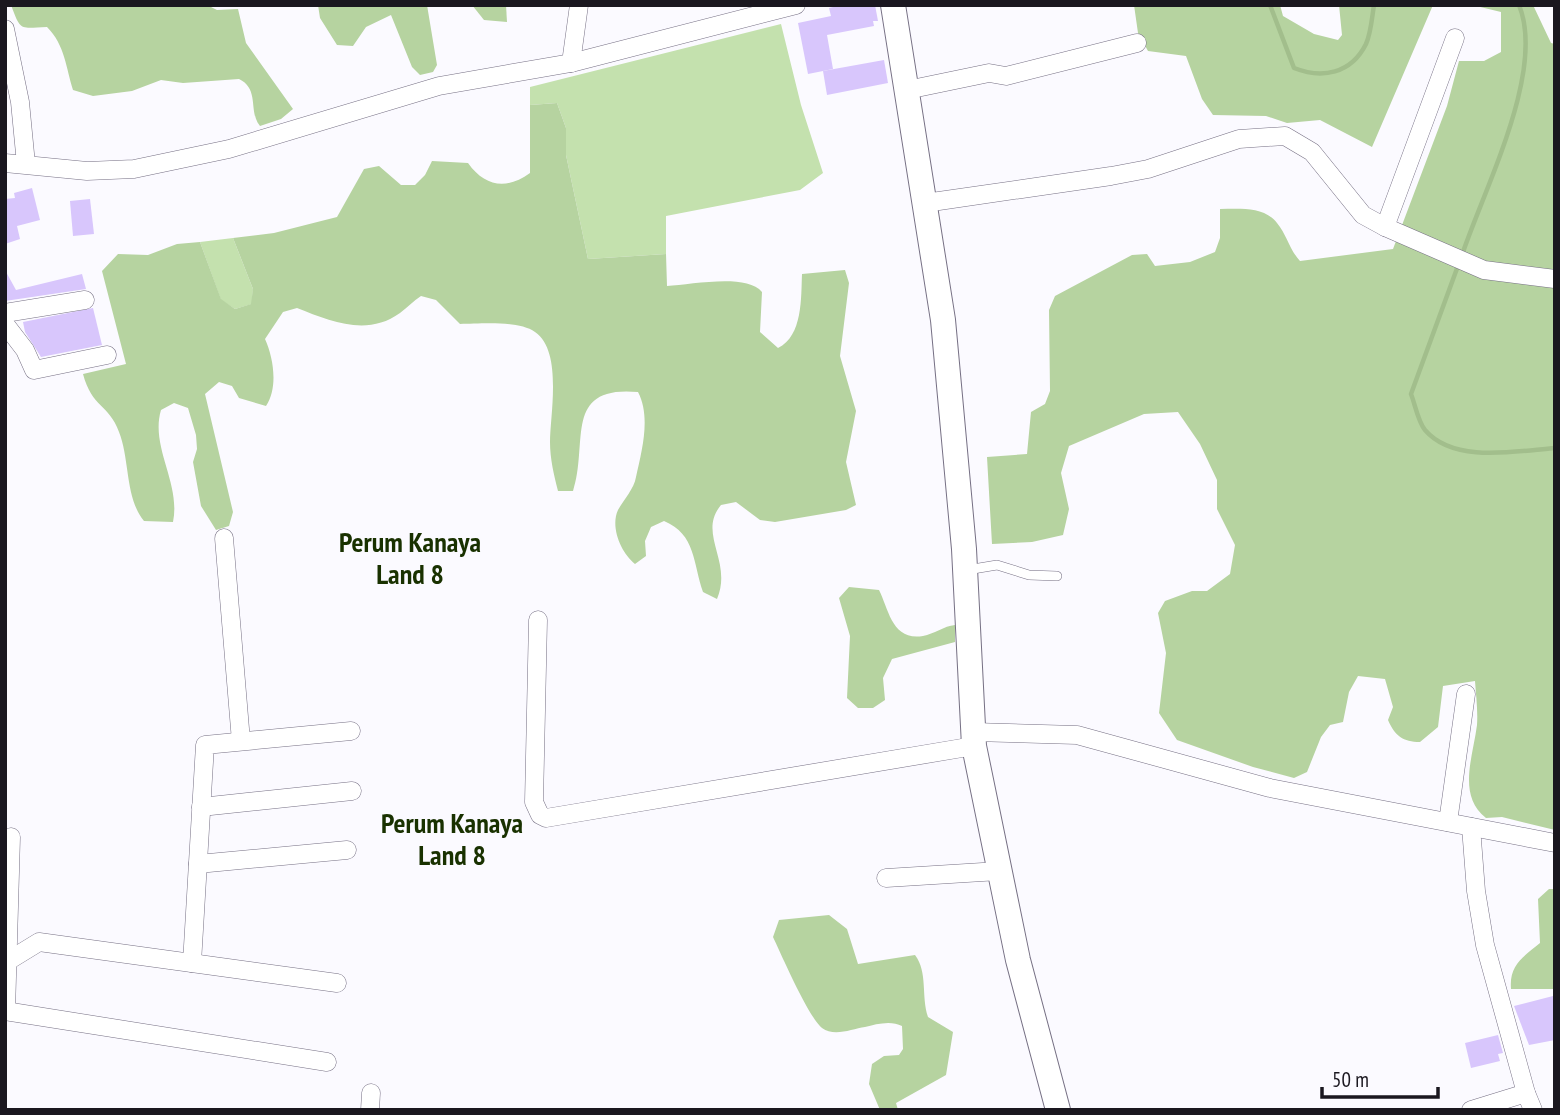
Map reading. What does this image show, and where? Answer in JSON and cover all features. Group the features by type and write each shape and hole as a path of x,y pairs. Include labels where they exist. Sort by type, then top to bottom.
{"main road":[{"path":"893,5 943,320 966,571 974,739 1018,960 1058,1110"}],"street":[{"path":"571,63 579,5"},
{"path":"5,163 86,171 134,170 229,149 439,86 571,63 796,5"},
{"path":"5,29 20,102 26,164"},
{"path":"1385,227 1455,38"},
{"path":"907,90 989,73 1006,76 1137,43"},
{"path":"925,203 1148,169 1239,139 1285,136 1312,152 1363,215 1385,227 1484,270 1555,279"},
{"path":"5,313 85,300"},
{"path":"8,332 34,370 107,355"},
{"path":"224,538 241,741"},
{"path":"538,620 534,802 540,815 546,818 974,739 1077,735 1270,788 1555,843"},
{"path":"1448,822 1466,695"},
{"path":"192,963 205,745 351,731"},
{"path":"201,807 352,791"},
{"path":"1471,827 1476,891 1485,945 1530,1102 1471,1110"},
{"path":"11,838 5,1011 327,1062"},
{"path":"198,864 347,850"},
{"path":"886,878 999,871"},
{"path":"8,961 39,942 337,983"}],"lane":[{"path":"966,571 997,565 1028,575 1057,576"}],"green space":[{"path":"11,5 207,5 217,10 238,9 246,43 293,109 281,119 260,126 252,95 245,83 239,79 183,83 161,80 132,91 93,96 73,90 64,57 53,34 47,27 26,28 20,24"},
{"path":"318,5 427,5 437,65 433,72 420,75 412,67 391,15 366,27 353,46 337,45 320,18"},
{"path":"472,5 506,5 507,22 484,20"},
{"path":"1134,5 1280,5 1283,16 1314,34 1338,40 1342,35 1339,5 1433,5 1372,147 1320,120 1287,123 1266,116 1213,115 1202,99 1186,56 1148,51 1138,33"},
{"path":"1472,5 1533,5 1551,43 1555,44 1555,830 1502,817 1486,818 1477,809 1469,787 1470,762 1477,725 1475,681 1443,686 1438,727 1420,742 1404,739 1391,726 1388,720 1393,707 1385,679 1358,676 1349,692 1343,722 1330,725 1321,737 1307,772 1294,778 1253,767 1177,740 1159,713 1166,653 1158,613 1165,601 1192,591 1207,591 1230,574 1235,545 1217,509 1217,480 1200,444 1178,412 1144,414 1069,446 1061,473 1069,509 1063,535 1032,542 992,544 987,457 1027,454 1031,412 1045,404 1050,391 1049,310 1055,296 1132,255 1147,254 1155,266 1190,262 1215,252 1220,238 1220,209 1258,211 1272,218 1300,261 1393,249 1447,106 1459,61 1484,61 1501,52 1501,12"},
{"path":"781,24 801,105 823,173 800,190 666,216 666,254 588,259 566,155 566,128 557,103 530,105 530,87"},
{"path":"557,103 566,128 566,155 588,259 666,254 667,286 731,281 754,286 762,292 760,332 778,348 792,335 796,325 801,304 802,274 845,270 849,283 840,356 856,411 846,462 856,505 846,510 775,522 760,520 736,502 721,505 712,527 721,572 717,599 703,592 688,542 664,521 651,527 645,541 646,556 635,564 621,547 615,524 618,510 635,481 643,445 644,412 638,392 614,392 598,398 588,408 583,421 573,491 558,491 550,448 552,368 544,341 535,332 519,326 460,324 436,300 421,296 400,313 375,324 335,322 297,308 283,312 265,339 271,355 273,373 272,391 266,406 239,398 232,386 219,382 205,394 233,512 229,526 216,530 201,506 193,462 197,449 196,435 188,408 174,403 161,410 159,438 173,493 173,522 144,521 134,501 119,432 91,393 83,374 126,364 102,271 118,254 148,255 177,244 200,242 221,299 235,309 251,304 253,289 233,238 274,233 337,217 364,169 379,166 401,185 415,185 425,175 432,161 468,163 489,181 505,184 513,182 530,173 530,105"},
{"path":"233,238 253,289 252,304 235,309 221,300 200,242"},
{"path":"849,587 879,590 889,615 904,634 923,636 955,625 955,642 892,659 883,678 885,700 873,708 858,708 847,698 850,636 839,598"},
{"path":"1549,889 1555,889 1555,989 1511,989 1515,968 1523,957 1540,943 1538,899"},
{"path":"829,915 847,929 858,964 915,955 922,969 928,1017 953,1032 946,1075 896,1103 898,1110 880,1110 869,1084 872,1064 884,1056 899,1055 903,1049 902,1026 884,1023 837,1032 822,1028 803,999 773,937 779,920"}],"building":[{"path":"841,5 875,5 878,21 873,21 874,26 827,35 833,69 808,74 798,23 831,16 829,8"},
{"path":"884,60 888,83 827,95 823,71"},
{"path":"32,188 40,220 17,226 20,239 5,244 5,199 15,198 14,193"},
{"path":"90,199 94,234 73,236 70,201"},
{"path":"5,270 16,290 82,274 86,289 5,301"},
{"path":"93,308 102,345 41,357 25,332 23,322"},
{"path":"1553,996 1555,1040 1529,1045 1514,1006"},
{"path":"1498,1035 1503,1053 1498,1054 1500,1061 1471,1068 1465,1043"}],"waterway":[{"path":"1270,5 1294,68 1315,73 1344,68 1360,54 1369,35 1374,5"},
{"path":"1462,255 1497,164 1519,96 1525,63 1525,32 1519,5"},
{"path":"1459,263 1411,394 1423,427 1437,441 1452,448 1469,451 1505,453 1555,448"}],"district":[{"name":"Perum Kanaya Land 8","path":"410,557"},
{"name":"Perum Kanaya Land 8","path":"452,838"}]}
